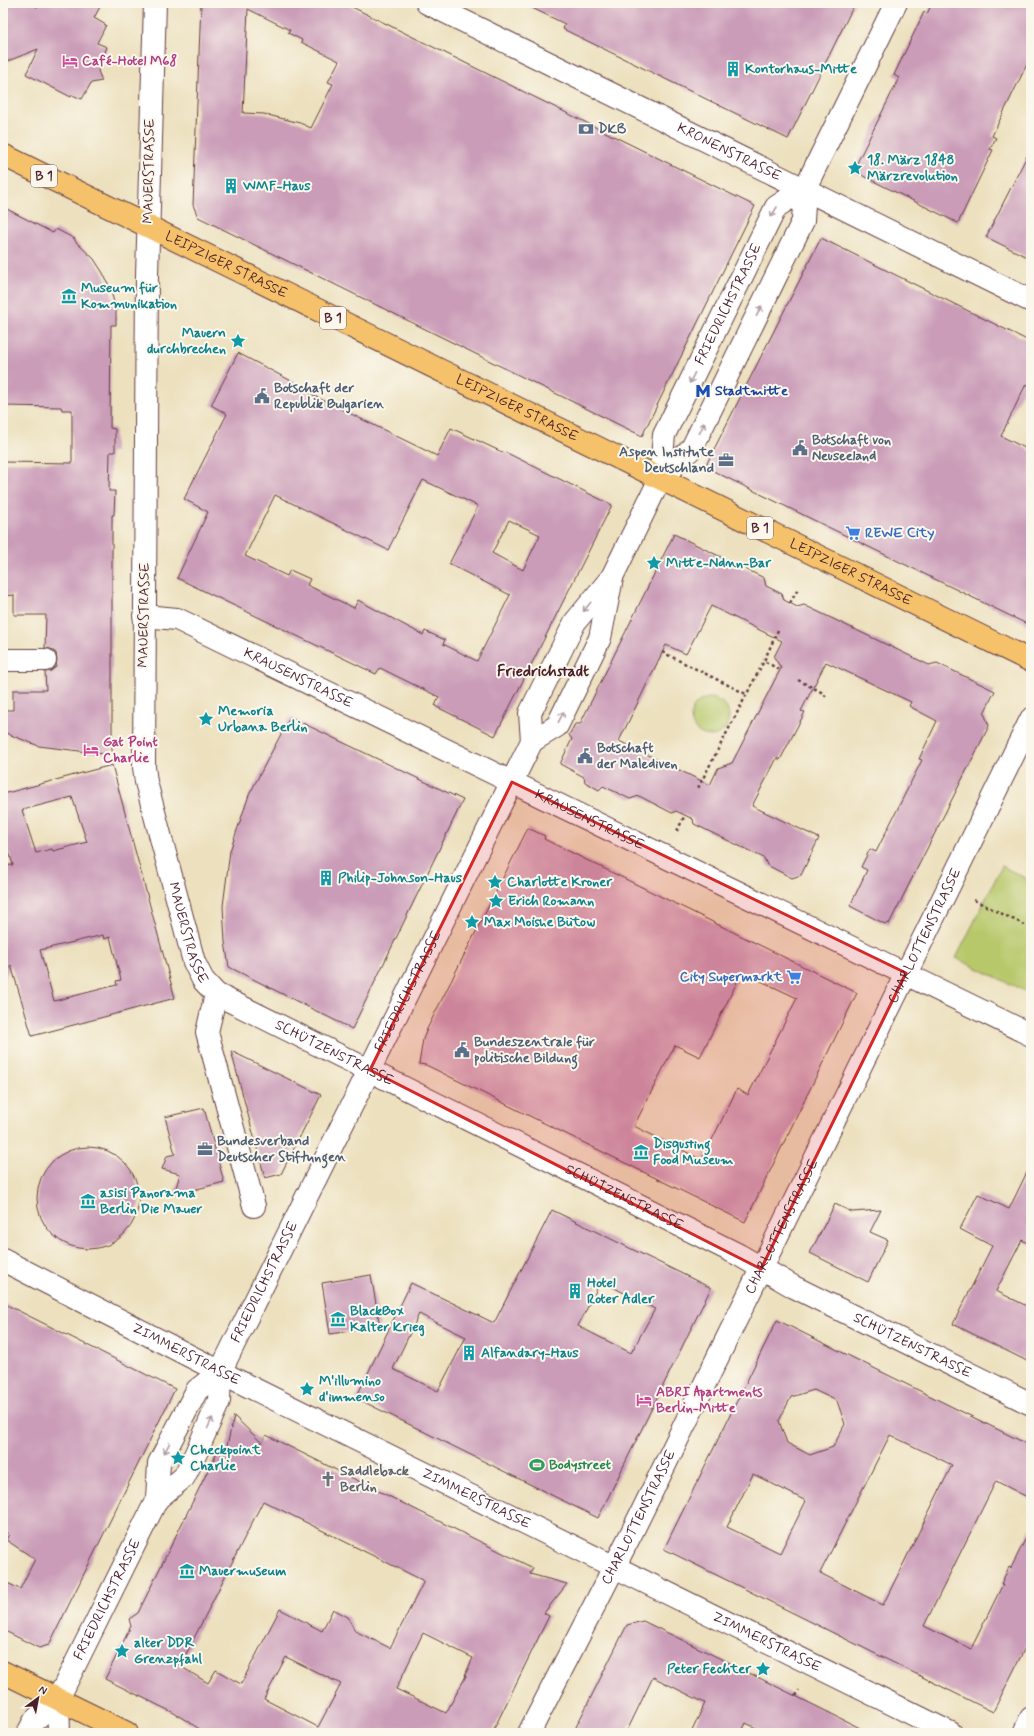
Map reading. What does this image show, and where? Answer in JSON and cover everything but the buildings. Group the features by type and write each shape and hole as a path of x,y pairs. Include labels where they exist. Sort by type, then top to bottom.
{"main road":[{"name":"LEIPZIGER STRASSE","path":"3,155 1031,661"},
{"path":"3,1672 127,1733"}],"street":[{"name":"MAUERSTRASSE","path":"155,3 148,227 143,748 146,782 194,962 203,980 216,994 207,1032 254,1206"},
{"name":"KRONENSTRASSE","path":"427,3 1031,301"},
{"name":"FRIEDRICHSTRASSE","path":"28,1733 35,1720 58,1699 157,1499 159,1463 197,1390 220,1372 512,782 532,741 530,713 575,622 612,577 660,479 692,448 803,221 804,188 896,3"},
{"name":"FRIEDRICHSTRASSE","path":"660,479 664,436 776,207 804,188"},
{"name":"FRIEDRICHSTRASSE","path":"532,741 557,726 597,645 600,638 612,577"},
{"name":"KRAUSENSTRASSE","path":"144,616 176,619 1031,1035"},
{"path":"3,660 45,660"},
{"name":"CHARLOTTENSTRASSE","path":"529,1733 614,1566 1031,719"},
{"name":"SCHÜTZENSTRASSE","path":"216,994 739,1255 761,1269 1031,1404"},
{"name":"ZIMMERSTRASSE","path":"3,1260 220,1372 951,1733"},
{"name":"FRIEDRICHSTRASSE","path":"157,1499 184,1477 196,1453 220,1401 220,1372"},
{"name":"FRIEDRICHSTRASSE","path":"58,1699 59,1733"},
{"path":"1024,1733 1031,1718"}],"path":[{"path":"36,7 38,3"},
{"path":"790,604 798,589"},
{"path":"698,788 764,661 778,630"},
{"path":"662,652 746,694"},
{"path":"764,661 780,670"},
{"path":"798,680 823,693 827,698"},
{"path":"677,831 684,815"},
{"path":"974,900 1031,928"},
{"path":"796,1696 799,1690"}],"highlighted area":[{"path":"512,782 906,973 761,1269 370,1070"}],"green space":[{"path":"706,698 714,698 724,703 728,710 728,724 724,731 714,736 706,736 696,731 694,728 691,721 691,713 696,703 699,701"},
{"path":"1002,866 1031,881 1031,994 956,958"}],"place":[{"name":"Café-Hotel M68","path":"70,61"},
{"name":"Kontorhaus-Mitte","path":"733,69"},
{"name":"DKB","path":"586,129"},
{"name":"18. März 1848 Märzrevolution","path":"855,168"},
{"name":"WMF-Haus","path":"231,186"},
{"name":"Museum für Kommunikation","path":"69,296"},
{"name":"Mauern durchbrechen","path":"238,341"},
{"name":"Stadtmitte","path":"703,391"},
{"name":"Botschaft der Republik Bulgarien","path":"262,396"},
{"name":"Botschaft von Neuseeland","path":"800,448"},
{"name":"Aspen Institute Deutschland","path":"726,460"},
{"name":"REWE City","path":"853,533"},
{"name":"Mitte-Ndnn-Bar","path":"654,563"},
{"name":"Memoria Urbana Berlin","path":"206,719"},
{"name":"Gat Point Charlie","path":"91,750"},
{"name":"Botschaft der Malediven","path":"585,756"},
{"name":"Philip-Johnson-Haus","path":"326,878"},
{"name":"Charlotte Kroner","path":"495,882"},
{"name":"Erich Romann","path":"496,901"},
{"name":"Max Moishe Bütow","path":"472,922"},
{"name":"City Supermarkt","path":"794,977"},
{"name":"Bundeszentrale für politische Bildung","path":"462,1050"},
{"name":"Bundesverband Deutscher Stiftungen","path":"205,1149"},
{"name":"Disgusting Food Museum","path":"641,1152"},
{"name":"asisi Panorama Berlin Die Mauer","path":"88,1201"},
{"name":"Hotel Roter Adler","path":"575,1291"},
{"name":"BlackBox Kalter Krieg","path":"338,1319"},
{"name":"Alfandary-Haus","path":"469,1353"},
{"name":"M'illumino d'immenso","path":"307,1389"},
{"name":"ABRI Apartments Berlin-Mitte","path":"644,1400"},
{"name":"Checkpoint Charlie","path":"178,1458"},
{"name":"Bodystreet","path":"537,1465"},
{"name":"Saddleback Berlin","path":"328,1479"},
{"name":"Mauermuseum","path":"187,1571"},
{"name":"alter DDR Grenzpfahl","path":"122,1651"},
{"name":"Peter Fechter","path":"763,1669"}],"district":[{"name":"Friedrichstadt","path":"543,671"}]}
